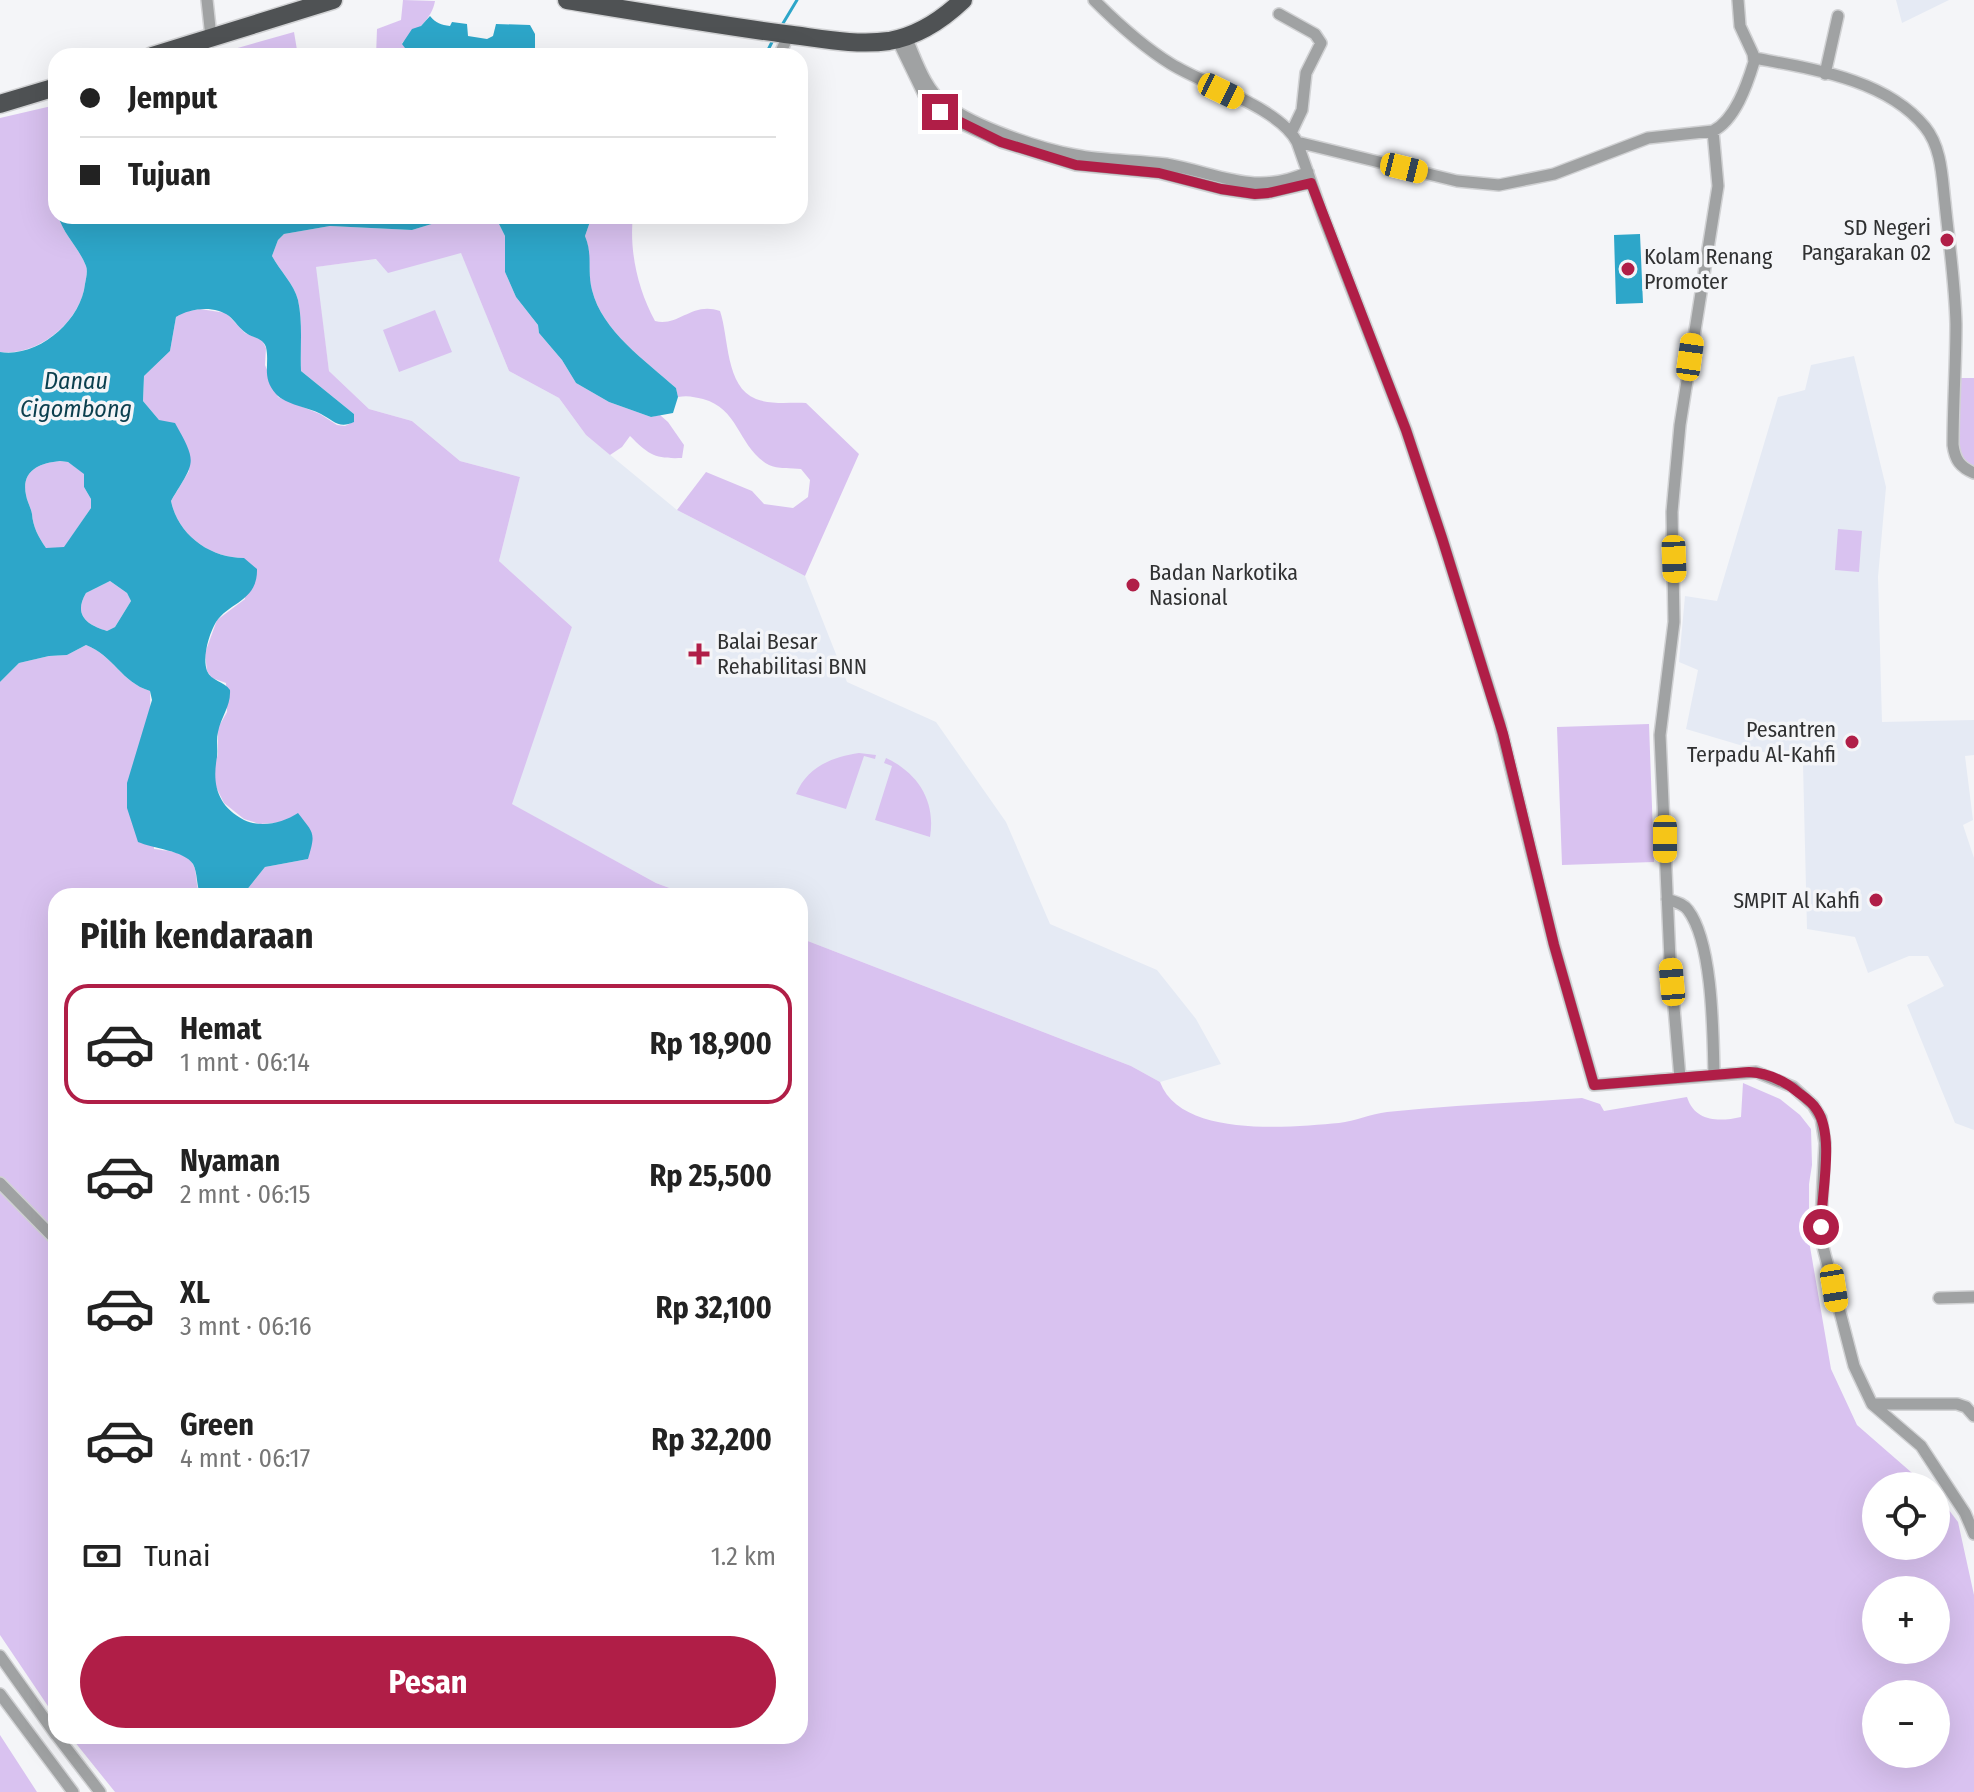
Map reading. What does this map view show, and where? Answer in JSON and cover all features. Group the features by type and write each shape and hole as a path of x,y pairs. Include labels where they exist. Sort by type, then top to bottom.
{"highway":[{"path":"177,48 333,0"},
{"path":"567,0 764,31 864,43 902,38 935,23 963,0"},
{"path":"0,104 48,89"}],"street":[{"path":"207,0 211,37"},
{"path":"1094,0 1138,41 1171,65 1262,110 1295,136 1457,181 1499,185 1554,174 1648,138 1713,131 1722,127 1731,116 1753,67 1754,58 1742,34 1738,0"},
{"path":"1279,14 1315,34 1321,43 1306,73 1302,110 1295,136 1406,430 1442,538 1503,734 1554,945 1594,1085 1749,1072 1770,1076 1793,1087 1818,1111 1825,1143 1822,1243 1847,1348 1872,1404 1921,1446 1965,1513 1974,1534"},
{"path":"1825,74 1838,16"},
{"path":"782,48 787,34"},
{"path":"902,38 935,95 953,109 1004,133 1078,156 1223,180 1255,184 1310,178"},
{"path":"1754,58 1825,74 1886,95 1915,117 1933,139 1941,169 1954,280 1953,445 1959,464 1974,473"},
{"path":"1680,1078 1667,899 1660,735 1674,622 1673,500 1683,402 1718,186 1713,131"},
{"path":"1667,899 1685,906 1700,931 1707,968 1714,1075"},
{"path":"0,1183 48,1232"},
{"path":"1939,1298 1974,1297"},
{"path":"1872,1404 1957,1404 1966,1407 1974,1416"},
{"path":"0,1656 48,1725"},
{"path":"0,1694 73,1792"},
{"path":"62,1744 100,1792"}],"shaded area":[{"path":"403,0 435,1 427,19 402,43 405,48 376,48 377,29 401,20"},
{"path":"1896,0 1949,0 1902,23"},
{"path":"294,32 297,48 238,48"},
{"path":"48,107 48,224 62,224 80,253 87,272 82,298 66,323 43,342 14,352 0,352 0,118"},
{"path":"432,224 499,224 505,236 505,272 516,297 576,383 609,402 651,417 660,415 684,445 682,458 665,458 642,448 630,436 622,447 610,455 586,435 559,398 509,371 461,253 388,273 376,259 316,267 329,371 369,409 412,421 460,461 520,477 499,561 572,627 512,804 669,888 248,888 265,867 308,859 301,818 297,814 285,822 260,824 244,819 224,803 216,787 213,771 218,754 218,728 227,712 226,683 212,678 207,671 205,653 217,620 245,599 244,558 208,549 188,534 181,524 171,501 189,471 159,420 143,401 144,376 170,351 176,317 183,312 200,309 226,313 245,333 262,340 266,348 265,365 278,397 320,414 337,425 345,426 353,422 354,414 301,371 298,300 272,256 284,234 330,226 412,230"},
{"path":"589,224 633,224 636,270 655,321 671,321 701,309 720,311 733,373 746,393 768,402 806,403 859,454 805,576 677,510 706,472 752,491 764,504 793,508 808,497 810,480 801,469 772,466 759,458 725,411 715,404 694,397 678,397 676,388 615,332 597,305 592,290 585,236"},
{"name":"Balai Besar Rehabilitasi BNN","path":"461,252 509,371 559,398 586,435 677,510 805,576 847,682 936,722 1006,822 1050,924 1157,970 1196,1019 1221,1064 1160,1082 1131,1066 808,941 808,888 669,888 511,804 572,627 499,561 520,477 460,461 412,421 369,409 329,371 315,267 377,259 388,272"},
{"path":"435,310 452,352 399,372 383,330"},
{"name":"Pesantren Terpadu Al-Kahfi","path":"1854,356 1886,487 1878,577 1882,722 1974,720 1974,755 1965,756 1973,820 1963,825 1974,858 1974,1130 1955,1123 1907,1005 1944,986 1928,956 1909,956 1868,973 1855,937 1807,929 1803,764 1686,729 1698,670 1679,662 1685,596 1717,601 1778,397 1805,390 1811,365"},
{"path":"1960,378 1974,378 1974,473 1961,454 1956,429"},
{"path":"68,462 85,474 84,487 91,499 91,508 64,548 46,548 33,523 26,495 26,480 39,466"},
{"path":"1838,529 1862,531 1859,572 1835,570"},
{"path":"110,581 127,593 131,601 115,627 107,631 88,622 81,607 86,593"},
{"path":"86,645 104,656 132,682 150,691 154,849 178,853 189,859 195,869 198,888 48,888 48,1706 0,1635 0,682 19,663 67,655"},
{"path":"1649,724 1654,862 1562,865 1557,727"},
{"path":"859,753 876,755 875,759 864,756 846,809 796,794 814,770 839,757"},
{"path":"886,758 916,780 922,790 930,812 930,837 875,820 892,766 884,763"},
{"path":"808,941 1131,1066 1160,1082 1172,1100 1190,1113 1213,1121 1267,1127 1294,1126 1339,1123 1411,1110 1582,1098 1600,1104 1604,1111 1687,1097 1702,1116 1724,1120 1741,1117 1743,1083 1780,1099 1800,1115 1811,1129 1809,1241 1831,1369 1857,1425 1911,1472 1862,1472 1862,1560 1950,1560 1950,1511 1958,1522 1974,1595 1974,1792 115,1792 76,1744 808,1744"},
{"path":"0,1735 37,1792 0,1792"}],"water":[{"path":"430,16 444,25 450,26 452,22 467,24 468,36 487,39 493,36 496,24 530,25 535,34 535,48 405,48 402,44 412,29 421,26"},
{"name":"Danau Cigombong","path":"62,224 432,224 412,230 330,226 284,234 278,240 272,256 293,288 300,308 301,371 354,414 354,422 344,425 337,423 280,398 269,382 265,344 217,310 195,310 176,317 170,351 144,376 143,401 159,420 175,423 190,455 189,470 171,501 181,524 188,534 208,549 244,558 257,569 256,580 248,595 216,622 206,653 207,671 230,690 217,735 215,776 218,793 228,808 244,820 258,824 272,823 298,813 312,834 308,859 265,867 248,888 198,888 195,868 189,860 138,842 127,808 127,783 152,700 150,691 132,682 104,656 86,645 67,655 19,663 0,682 0,352 29,349 43,343 75,311 82,298 87,268","holes":["68,462 84,474 84,487 91,499 91,508 64,547 46,548 33,523 26,495 26,480 39,466","110,581 127,593 131,601 115,627 107,631 93,626 84,618 81,607 86,593"]},
{"path":"499,224 589,224 585,236 597,305 626,344 676,388 678,397 673,413 651,417 609,402 576,383 516,297 505,272 505,236"},
{"name":"Kolam Renang Promoter","path":"1640,234 1643,303 1616,304 1614,235"}],"waterway":[{"path":"782,25 797,0"},
{"path":"769,48 774,38"}],"place":[{"name":"SD Negeri Pangarakan 02","path":"1947,240"},
{"name":"Kolam Renang Promoter","path":"1628,269"},
{"name":"Badan Narkotika Nasional","path":"1133,585"},
{"name":"Balai Besar Rehabilitasi BNN","path":"699,654"},
{"name":"Pesantren Terpadu Al-Kahfi","path":"1852,742"},
{"name":"SMPIT Al Kahfi","path":"1876,900"}],"route":[{"path":"940,112 1001,142 1076,165 1173,175 1221,189 1255,194 1311,183 1406,430 1442,538 1503,734 1554,945 1594,1085 1749,1072 1763,1073 1793,1087 1818,1111 1822,1125 1825,1154 1821,1227"}]}
